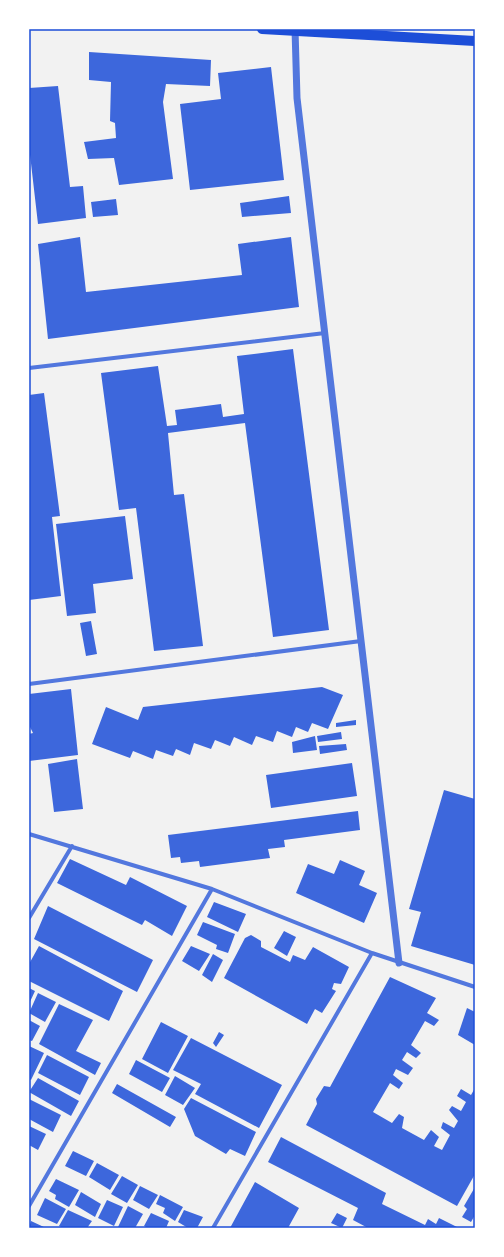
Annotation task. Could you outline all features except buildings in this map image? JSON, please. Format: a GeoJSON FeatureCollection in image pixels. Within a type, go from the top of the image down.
{"type":"FeatureCollection","features":[{"type":"Feature","properties":{"kind":"main road"},"geometry":{"type":"LineString","coordinates":[[262,29],[475,41]]}},
{"type":"Feature","properties":{"kind":"street"},"geometry":{"type":"LineString","coordinates":[[295,30],[297,98],[399,962]]}},
{"type":"Feature","properties":{"kind":"street"},"geometry":{"type":"LineString","coordinates":[[29,368],[325,333]]}},
{"type":"Feature","properties":{"kind":"street"},"geometry":{"type":"LineString","coordinates":[[29,684],[361,641]]}},
{"type":"Feature","properties":{"kind":"street"},"geometry":{"type":"LineString","coordinates":[[29,834],[212,889],[372,953],[475,987]]}},
{"type":"Feature","properties":{"kind":"street"},"geometry":{"type":"LineString","coordinates":[[29,918],[72,846]]}},
{"type":"Feature","properties":{"kind":"street"},"geometry":{"type":"LineString","coordinates":[[29,1206],[212,889]]}},
{"type":"Feature","properties":{"kind":"street"},"geometry":{"type":"LineString","coordinates":[[213,1228],[372,953]]}}]}
